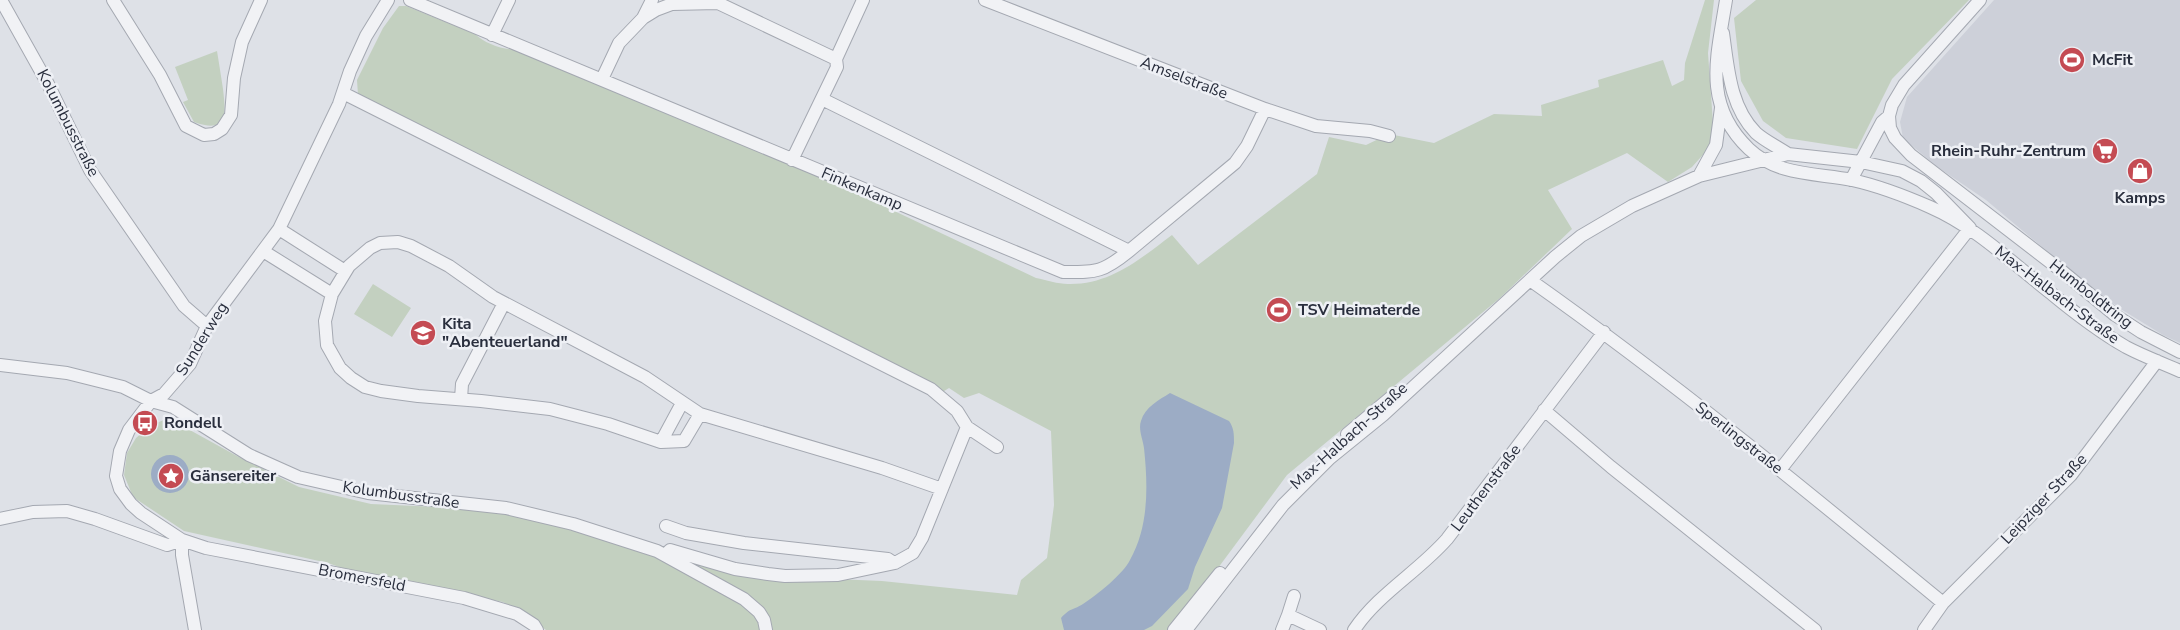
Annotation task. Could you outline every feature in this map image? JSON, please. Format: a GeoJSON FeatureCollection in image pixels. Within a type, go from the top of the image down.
{"type":"FeatureCollection","features":[{"type":"Feature","properties":{"kind":"street","name":"Kolumbusstraße"},"geometry":{"type":"LineString","coordinates":[[1,0],[48,84],[90,170],[184,306],[207,326]]}},
{"type":"Feature","properties":{"kind":"street"},"geometry":{"type":"LineString","coordinates":[[113,0],[160,75],[186,126],[204,135],[214,134],[222,129],[231,115],[234,78],[242,42],[261,0]]}},
{"type":"Feature","properties":{"kind":"street","name":"Sunderweg"},"geometry":{"type":"LineString","coordinates":[[182,540],[141,513],[120,489],[116,476],[120,451],[129,430],[151,401],[164,393],[190,364],[207,326],[279,229],[343,93],[366,36],[388,0]]}},
{"type":"Feature","properties":{"kind":"street","name":"Finkenkamp"},"geometry":{"type":"LineString","coordinates":[[411,0],[1063,272],[1096,272],[1113,264],[1235,163],[1247,146],[1265,109]]}},
{"type":"Feature","properties":{"kind":"street"},"geometry":{"type":"LineString","coordinates":[[492,35],[509,0]]}},
{"type":"Feature","properties":{"kind":"street"},"geometry":{"type":"LineString","coordinates":[[643,18],[652,0]]}},
{"type":"Feature","properties":{"kind":"street"},"geometry":{"type":"LineString","coordinates":[[792,159],[837,67],[836,59],[863,0]]}},
{"type":"Feature","properties":{"kind":"street","name":"Amselstraße"},"geometry":{"type":"LineString","coordinates":[[985,0],[1265,109],[1317,126],[1370,130],[1389,136]]}},
{"type":"Feature","properties":{"kind":"street"},"geometry":{"type":"LineString","coordinates":[[1726,0],[1715,57],[1715,83],[1722,108],[1743,141],[1764,161]]}},
{"type":"Feature","properties":{"kind":"street"},"geometry":{"type":"LineString","coordinates":[[1851,180],[1882,122],[1889,116],[1896,96],[1980,0]]}},
{"type":"Feature","properties":{"kind":"street"},"geometry":{"type":"LineString","coordinates":[[602,79],[619,43],[643,18],[672,4],[718,3],[836,59]]}},
{"type":"Feature","properties":{"kind":"street"},"geometry":{"type":"LineString","coordinates":[[1722,23],[1731,83],[1740,111],[1757,134],[1788,154]]}},
{"type":"Feature","properties":{"kind":"street"},"geometry":{"type":"LineString","coordinates":[[343,93],[931,390],[957,411],[966,427],[997,447]]}},
{"type":"Feature","properties":{"kind":"street"},"geometry":{"type":"LineString","coordinates":[[822,99],[1129,251]]}},
{"type":"Feature","properties":{"kind":"street"},"geometry":{"type":"LineString","coordinates":[[1699,176],[1716,145],[1722,108]]}},
{"type":"Feature","properties":{"kind":"street","name":"Humboldtring"},"geometry":{"type":"LineString","coordinates":[[1889,116],[1890,128],[1895,138],[1911,155],[2115,315],[2141,332],[2180,352]]}},
{"type":"Feature","properties":{"kind":"street"},"geometry":{"type":"LineString","coordinates":[[1757,134],[1764,161]]}},
{"type":"Feature","properties":{"kind":"street","name":"Max-Halbach-Straße"},"geometry":{"type":"LineString","coordinates":[[1186,630],[1283,505],[1330,458],[1383,415],[1530,280],[1581,236],[1632,206],[1699,176],[1788,154],[1861,162],[1902,171],[1936,192],[1970,228],[2054,296],[2112,338],[2180,371]]}},
{"type":"Feature","properties":{"kind":"street","name":"Max-Halbach-Straße"},"geometry":{"type":"LineString","coordinates":[[1764,161],[1805,175],[1851,180],[1904,196],[1970,228]]}},
{"type":"Feature","properties":{"kind":"street","name":"Humboldtring"},"geometry":{"type":"LineString","coordinates":[[1936,192],[1978,207]]}},
{"type":"Feature","properties":{"kind":"street"},"geometry":{"type":"LineString","coordinates":[[1780,470],[1970,228]]}},
{"type":"Feature","properties":{"kind":"street"},"geometry":{"type":"LineString","coordinates":[[279,229],[345,272]]}},
{"type":"Feature","properties":{"kind":"street"},"geometry":{"type":"LineString","coordinates":[[700,414],[684,441],[661,442],[608,424],[550,409],[381,391],[365,387],[340,368],[327,345],[325,321],[332,294],[345,272],[370,248],[380,243],[398,242],[411,246],[448,266],[504,303],[645,377],[700,414],[882,468],[942,489]]}},
{"type":"Feature","properties":{"kind":"street"},"geometry":{"type":"LineString","coordinates":[[263,251],[332,294]]}},
{"type":"Feature","properties":{"kind":"street","name":"Sperlingstraße"},"geometry":{"type":"LineString","coordinates":[[1530,280],[1604,332],[1780,470],[1943,603]]}},
{"type":"Feature","properties":{"kind":"street"},"geometry":{"type":"LineString","coordinates":[[461,399],[462,384],[504,303]]}},
{"type":"Feature","properties":{"kind":"street","name":"Leuthenstraße"},"geometry":{"type":"LineString","coordinates":[[1354,630],[1375,604],[1430,559],[1447,539],[1604,332]]}},
{"type":"Feature","properties":{"kind":"street","name":"Max-Halbach-Straße"},"geometry":{"type":"LineString","coordinates":[[1174,630],[1277,502],[1325,454],[1376,409],[1467,337]]}},
{"type":"Feature","properties":{"kind":"street","name":"Leipziger Straße"},"geometry":{"type":"LineString","coordinates":[[1924,630],[1943,603],[2071,475],[2157,361]]}},
{"type":"Feature","properties":{"kind":"street","name":"Kolumbusstraße"},"geometry":{"type":"LineString","coordinates":[[0,365],[77,375],[123,387],[151,401],[173,407],[249,456],[298,477],[368,493],[516,510],[573,524],[661,553],[744,599],[759,612],[766,630]]}},
{"type":"Feature","properties":{"kind":"street"},"geometry":{"type":"LineString","coordinates":[[661,442],[682,403]]}},
{"type":"Feature","properties":{"kind":"street"},"geometry":{"type":"LineString","coordinates":[[1544,410],[1629,482],[1815,630]]}},
{"type":"Feature","properties":{"kind":"street"},"geometry":{"type":"LineString","coordinates":[[666,526],[686,533],[744,543],[888,559],[896,563],[913,553],[922,538],[966,427]]}},
{"type":"Feature","properties":{"kind":"street"},"geometry":{"type":"LineString","coordinates":[[0,519],[33,512],[67,511],[167,545],[182,540],[182,555],[195,630]]}},
{"type":"Feature","properties":{"kind":"street","name":"Bromersfeld"},"geometry":{"type":"LineString","coordinates":[[182,540],[206,548],[464,598],[517,614],[534,625],[537,630]]}},
{"type":"Feature","properties":{"kind":"street","name":"Kolumbusstraße"},"geometry":{"type":"LineString","coordinates":[[661,553],[670,550],[681,552],[735,569],[784,576],[838,574],[896,563]]}},
{"type":"Feature","properties":{"kind":"street"},"geometry":{"type":"LineString","coordinates":[[1282,630],[1294,596]]}},
{"type":"Feature","properties":{"kind":"street"},"geometry":{"type":"LineString","coordinates":[[1288,615],[1320,630]]}},
{"type":"Feature","properties":{"kind":"shaded area","name":"Rhein-Ruhr-Zentrum"},"geometry":{"type":"Polygon","coordinates":[[[1994,0],[2180,0],[2180,343],[2119,308],[1986,200],[1936,166],[1903,138],[1900,122],[1907,97],[1994,0]]]}},
{"type":"Feature","properties":{"kind":"green space"},"geometry":{"type":"Polygon","coordinates":[[[1705,0],[1714,0],[1708,53],[1713,123],[1709,148],[1692,167],[1668,182],[1627,153],[1548,190],[1572,229],[1500,298],[1287,475],[1172,630],[546,630],[522,612],[503,602],[350,571],[328,563],[184,531],[133,497],[124,475],[127,453],[136,438],[150,426],[168,418],[299,487],[371,504],[507,510],[699,565],[784,582],[834,579],[882,581],[1017,595],[1021,580],[1047,558],[1054,505],[1051,431],[979,393],[964,398],[949,388],[941,393],[358,95],[357,80],[383,28],[399,6],[406,6],[475,34],[496,46],[519,49],[669,115],[833,182],[1036,278],[1068,284],[1097,280],[1124,269],[1172,235],[1198,265],[1317,174],[1329,137],[1366,145],[1389,134],[1434,143],[1494,114],[1542,116],[1541,105],[1599,87],[1598,80],[1663,60],[1672,86],[1684,80],[1685,63],[1705,0]]]}},
{"type":"Feature","properties":{"kind":"green space"},"geometry":{"type":"Polygon","coordinates":[[[1756,0],[1969,0],[1892,79],[1857,149],[1786,138],[1763,121],[1741,81],[1734,18],[1756,0]]]}},
{"type":"Feature","properties":{"kind":"green space"},"geometry":{"type":"Polygon","coordinates":[[[217,51],[225,107],[222,120],[213,126],[194,122],[183,102],[188,100],[175,67],[217,51]]]}},
{"type":"Feature","properties":{"kind":"green space"},"geometry":{"type":"Polygon","coordinates":[[[373,284],[411,308],[392,337],[354,314],[373,284]]]}},
{"type":"Feature","properties":{"kind":"water"},"geometry":{"type":"Polygon","coordinates":[[[1170,393],[1229,421],[1234,434],[1222,508],[1195,567],[1188,589],[1152,626],[1144,630],[1064,630],[1061,618],[1095,596],[1116,578],[1127,565],[1136,547],[1141,534],[1146,505],[1144,448],[1140,424],[1149,408],[1170,393]]]}},
{"type":"Feature","properties":{"kind":"water"},"geometry":{"type":"Polygon","coordinates":[[[170,455],[183,461],[189,474],[183,487],[170,493],[157,487],[151,474],[157,461],[170,455]]]}},
{"type":"Feature","properties":{"kind":"place","name":"McFit"},"geometry":{"type":"Point","coordinates":[2072,60]}},
{"type":"Feature","properties":{"kind":"place","name":"Rhein-Ruhr-Zentrum"},"geometry":{"type":"Point","coordinates":[2105,151]}},
{"type":"Feature","properties":{"kind":"place","name":"Kamps"},"geometry":{"type":"Point","coordinates":[2140,171]}},
{"type":"Feature","properties":{"kind":"place","name":"TSV Heimaterde"},"geometry":{"type":"Point","coordinates":[1279,310]}},
{"type":"Feature","properties":{"kind":"place","name":"Kita \"Abenteuerland\""},"geometry":{"type":"Point","coordinates":[423,333]}},
{"type":"Feature","properties":{"kind":"place","name":"Rondell"},"geometry":{"type":"Point","coordinates":[145,423]}},
{"type":"Feature","properties":{"kind":"place","name":"Gänsereiter"},"geometry":{"type":"Point","coordinates":[171,476]}}]}
